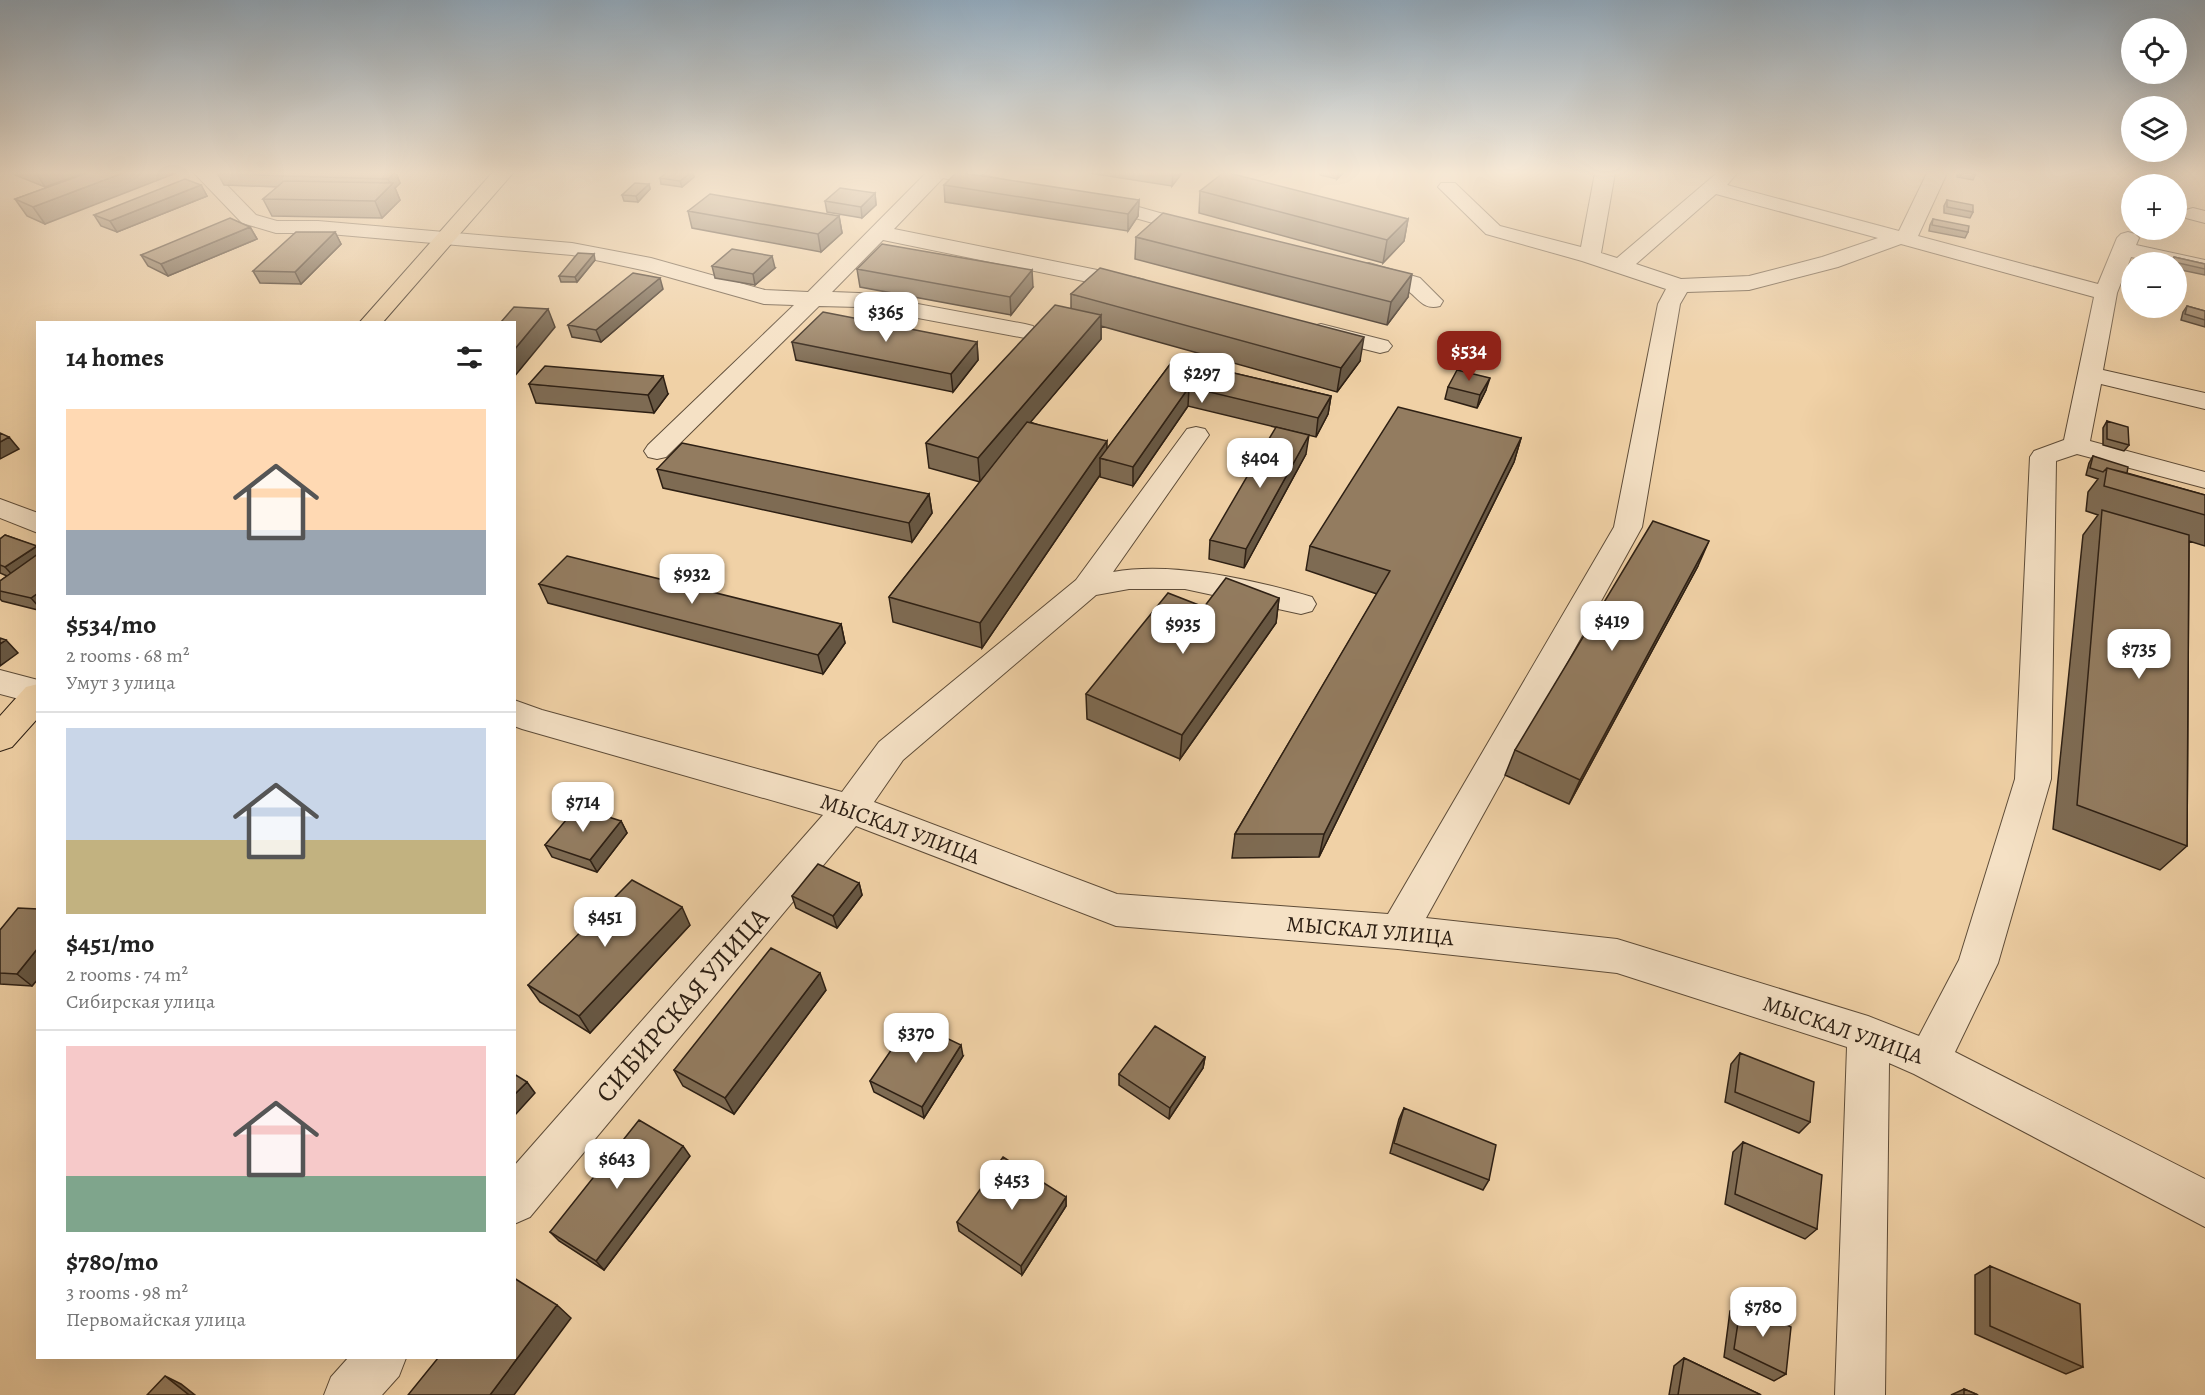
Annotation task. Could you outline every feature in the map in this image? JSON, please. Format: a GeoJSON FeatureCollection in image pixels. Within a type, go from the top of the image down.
{"type":"FeatureCollection","features":[{"type":"Feature","properties":{"kind":"main road"},"geometry":{"type":"LineString","coordinates":[[372,321],[444,239]]}},
{"type":"Feature","properties":{"kind":"main road"},"geometry":{"type":"LineString","coordinates":[[0,738],[36,696]]}},
{"type":"Feature","properties":{"kind":"street"},"geometry":{"type":"LineString","coordinates":[[435,238],[520,244],[600,254],[651,265],[764,297],[859,300],[1025,331]]}},
{"type":"Feature","properties":{"kind":"street"},"geometry":{"type":"LineString","coordinates":[[657,451],[812,300],[871,238]]}},
{"type":"Feature","properties":{"kind":"street"},"geometry":{"type":"LineString","coordinates":[[907,238],[1160,290]]}},
{"type":"Feature","properties":{"kind":"street"},"geometry":{"type":"LineString","coordinates":[[1523,238],[1590,256],[1679,286],[1749,283],[1830,262],[1899,238]]}},
{"type":"Feature","properties":{"kind":"street"},"geometry":{"type":"LineString","coordinates":[[1590,256],[1593,238]]}},
{"type":"Feature","properties":{"kind":"street"},"geometry":{"type":"LineString","coordinates":[[1621,266],[1654,238]]}},
{"type":"Feature","properties":{"kind":"street"},"geometry":{"type":"LineString","coordinates":[[1906,238],[2106,293]]}},
{"type":"Feature","properties":{"kind":"street"},"geometry":{"type":"LineString","coordinates":[[2076,445],[2106,293],[2125,243],[2205,267]]}},
{"type":"Feature","properties":{"kind":"street"},"geometry":{"type":"LineString","coordinates":[[1344,264],[1412,283],[1432,302]]}},
{"type":"Feature","properties":{"kind":"street"},"geometry":{"type":"LineString","coordinates":[[1398,932],[1628,527],[1669,304],[1679,286]]}},
{"type":"Feature","properties":{"kind":"street"},"geometry":{"type":"LineString","coordinates":[[1299,325],[1380,346]]}},
{"type":"Feature","properties":{"kind":"street"},"geometry":{"type":"LineString","coordinates":[[2090,374],[2205,400]]}},
{"type":"Feature","properties":{"kind":"street"},"geometry":{"type":"LineString","coordinates":[[1087,587],[1196,435]]}},
{"type":"Feature","properties":{"kind":"street"},"geometry":{"type":"LineString","coordinates":[[1929,1060],[1978,963],[2033,779],[2043,457],[2076,445],[2205,480]]}},
{"type":"Feature","properties":{"kind":"street"},"geometry":{"type":"LineString","coordinates":[[0,508],[36,523]]}},
{"type":"Feature","properties":{"kind":"street"},"geometry":{"type":"LineString","coordinates":[[1087,587],[1129,579],[1185,579],[1301,604]]}},
{"type":"Feature","properties":{"kind":"street","name":"СИБИРСКАЯ УЛИЦА"},"geometry":{"type":"LineString","coordinates":[[516,1199],[850,808],[891,751],[1087,587]]}},
{"type":"Feature","properties":{"kind":"street"},"geometry":{"type":"LineString","coordinates":[[0,682],[36,693]]}},
{"type":"Feature","properties":{"kind":"street","name":"МЫСКАЛ УЛИЦА"},"geometry":{"type":"LineString","coordinates":[[516,713],[534,720],[850,808],[1116,910],[1398,932],[1617,956],[1868,1035],[1929,1060],[2205,1204]]}},
{"type":"Feature","properties":{"kind":"street"},"geometry":{"type":"LineString","coordinates":[[1860,1395],[1868,1035]]}},
{"type":"Feature","properties":{"kind":"street"},"geometry":{"type":"LineString","coordinates":[[349,1395],[380,1359]]}},
{"type":"Feature","properties":{"kind":"building"},"geometry":{"type":"Polygon","coordinates":[[[182,238],[223,238],[161,264],[141,255],[182,238]]]}},
{"type":"Feature","properties":{"kind":"building"},"geometry":{"type":"Polygon","coordinates":[[[289,238],[329,238],[295,272],[253,271],[289,238]]]}},
{"type":"Feature","properties":{"kind":"building"},"geometry":{"type":"Polygon","coordinates":[[[1140,238],[1265,238],[1412,274],[1391,302],[1140,238]]]}},
{"type":"Feature","properties":{"kind":"building"},"geometry":{"type":"Polygon","coordinates":[[[882,244],[1032,270],[1010,297],[857,269],[882,244]]]}},
{"type":"Feature","properties":{"kind":"building"},"geometry":{"type":"Polygon","coordinates":[[[732,249],[772,256],[753,274],[712,266],[732,249]]]}},
{"type":"Feature","properties":{"kind":"building"},"geometry":{"type":"Polygon","coordinates":[[[578,253],[594,254],[575,277],[559,276],[578,253]]]}},
{"type":"Feature","properties":{"kind":"building"},"geometry":{"type":"Polygon","coordinates":[[[2187,260],[2205,264],[2205,269],[2187,265],[2187,260]]]}},
{"type":"Feature","properties":{"kind":"building"},"geometry":{"type":"Polygon","coordinates":[[[1100,268],[1364,337],[1341,368],[1071,294],[1100,268]]]}},
{"type":"Feature","properties":{"kind":"building"},"geometry":{"type":"Polygon","coordinates":[[[633,273],[660,278],[596,330],[568,325],[633,273]]]}},
{"type":"Feature","properties":{"kind":"building"},"geometry":{"type":"Polygon","coordinates":[[[1055,305],[1101,315],[978,458],[926,443],[1055,305]]]}},
{"type":"Feature","properties":{"kind":"building"},"geometry":{"type":"Polygon","coordinates":[[[2187,306],[2205,311],[2205,320],[2187,315],[2187,306]]]}},
{"type":"Feature","properties":{"kind":"building"},"geometry":{"type":"Polygon","coordinates":[[[514,307],[548,309],[516,348],[516,321],[502,321],[514,307]]]}},
{"type":"Feature","properties":{"kind":"building"},"geometry":{"type":"Polygon","coordinates":[[[823,312],[977,342],[951,374],[792,342],[823,312]]]}},
{"type":"Feature","properties":{"kind":"building"},"geometry":{"type":"Polygon","coordinates":[[[1174,359],[1331,396],[1318,418],[1189,387],[1133,467],[1100,458],[1174,359]]]}},
{"type":"Feature","properties":{"kind":"building"},"geometry":{"type":"Polygon","coordinates":[[[545,366],[663,376],[648,395],[529,384],[545,366]]]}},
{"type":"Feature","properties":{"kind":"building"},"geometry":{"type":"Polygon","coordinates":[[[1457,370],[1490,378],[1480,395],[1448,387],[1457,370]]]}},
{"type":"Feature","properties":{"kind":"building"},"geometry":{"type":"Polygon","coordinates":[[[1398,407],[1521,438],[1324,834],[1235,834],[1390,571],[1310,546],[1398,407]]]}},
{"type":"Feature","properties":{"kind":"building"},"geometry":{"type":"Polygon","coordinates":[[[2107,421],[2128,427],[2129,445],[2107,439],[2107,421]]]}},
{"type":"Feature","properties":{"kind":"building"},"geometry":{"type":"Polygon","coordinates":[[[1027,422],[1107,441],[980,623],[889,597],[1027,422]]]}},
{"type":"Feature","properties":{"kind":"building"},"geometry":{"type":"Polygon","coordinates":[[[1276,427],[1309,435],[1246,549],[1210,540],[1276,427]]]}},
{"type":"Feature","properties":{"kind":"building"},"geometry":{"type":"Polygon","coordinates":[[[0,433],[9,437],[0,442],[0,433]]]}},
{"type":"Feature","properties":{"kind":"building"},"geometry":{"type":"Polygon","coordinates":[[[682,443],[929,494],[909,523],[657,469],[682,443]]]}},
{"type":"Feature","properties":{"kind":"building"},"geometry":{"type":"Polygon","coordinates":[[[2093,456],[2128,467],[2127,473],[2107,468],[2103,472],[2090,468],[2093,456]]]}},
{"type":"Feature","properties":{"kind":"building"},"geometry":{"type":"Polygon","coordinates":[[[2107,468],[2205,495],[2205,515],[2104,486],[2107,468]]]}},
{"type":"Feature","properties":{"kind":"building"},"geometry":{"type":"Polygon","coordinates":[[[2102,510],[2189,535],[2187,846],[2077,805],[2102,510]]]}},
{"type":"Feature","properties":{"kind":"building"},"geometry":{"type":"Polygon","coordinates":[[[1653,521],[1709,541],[1580,780],[1515,750],[1653,521]]]}},
{"type":"Feature","properties":{"kind":"building"},"geometry":{"type":"Polygon","coordinates":[[[5,535],[36,547],[5,567],[0,565],[0,539],[5,535]]]}},
{"type":"Feature","properties":{"kind":"building"},"geometry":{"type":"Polygon","coordinates":[[[36,555],[36,594],[31,598],[0,591],[0,581],[36,555]]]}},
{"type":"Feature","properties":{"kind":"building"},"geometry":{"type":"Polygon","coordinates":[[[567,556],[841,624],[818,655],[539,584],[567,556]]]}},
{"type":"Feature","properties":{"kind":"building"},"geometry":{"type":"Polygon","coordinates":[[[1226,578],[1279,598],[1182,735],[1086,694],[1168,593],[1204,607],[1226,578]]]}},
{"type":"Feature","properties":{"kind":"building"},"geometry":{"type":"Polygon","coordinates":[[[577,807],[621,821],[590,860],[545,845],[577,807]]]}},
{"type":"Feature","properties":{"kind":"building"},"geometry":{"type":"Polygon","coordinates":[[[818,864],[859,883],[833,916],[792,896],[818,864]]]}},
{"type":"Feature","properties":{"kind":"building"},"geometry":{"type":"Polygon","coordinates":[[[632,880],[682,907],[579,1016],[528,985],[632,880]]]}},
{"type":"Feature","properties":{"kind":"building"},"geometry":{"type":"Polygon","coordinates":[[[18,908],[36,909],[36,950],[17,974],[0,973],[0,930],[18,908]]]}},
{"type":"Feature","properties":{"kind":"building"},"geometry":{"type":"Polygon","coordinates":[[[771,948],[820,973],[725,1098],[674,1070],[771,948]]]}},
{"type":"Feature","properties":{"kind":"building"},"geometry":{"type":"Polygon","coordinates":[[[911,1021],[961,1045],[922,1107],[870,1081],[911,1021]]]}},
{"type":"Feature","properties":{"kind":"building"},"geometry":{"type":"Polygon","coordinates":[[[1155,1026],[1205,1057],[1170,1108],[1119,1074],[1155,1026]]]}},
{"type":"Feature","properties":{"kind":"building"},"geometry":{"type":"Polygon","coordinates":[[[1740,1053],[1814,1082],[1810,1122],[1735,1092],[1740,1053]]]}},
{"type":"Feature","properties":{"kind":"building"},"geometry":{"type":"Polygon","coordinates":[[[516,1075],[527,1082],[516,1093],[516,1075]]]}},
{"type":"Feature","properties":{"kind":"building"},"geometry":{"type":"Polygon","coordinates":[[[1404,1108],[1496,1145],[1489,1180],[1394,1143],[1404,1108]]]}},
{"type":"Feature","properties":{"kind":"building"},"geometry":{"type":"Polygon","coordinates":[[[639,1120],[683,1146],[596,1261],[550,1232],[639,1120]]]}},
{"type":"Feature","properties":{"kind":"building"},"geometry":{"type":"Polygon","coordinates":[[[1743,1142],[1822,1175],[1817,1229],[1735,1194],[1743,1142]]]}},
{"type":"Feature","properties":{"kind":"building"},"geometry":{"type":"Polygon","coordinates":[[[1003,1157],[1066,1197],[1021,1266],[957,1222],[1003,1157]]]}},
{"type":"Feature","properties":{"kind":"building"},"geometry":{"type":"Polygon","coordinates":[[[1990,1266],[2080,1304],[2083,1367],[1990,1326],[1990,1266]]]}},
{"type":"Feature","properties":{"kind":"building"},"geometry":{"type":"Polygon","coordinates":[[[516,1279],[557,1305],[490,1395],[408,1395],[437,1359],[516,1359],[516,1279]]]}},
{"type":"Feature","properties":{"kind":"building"},"geometry":{"type":"Polygon","coordinates":[[[1741,1303],[1791,1327],[1786,1374],[1734,1349],[1741,1303]]]}},
{"type":"Feature","properties":{"kind":"building"},"geometry":{"type":"Polygon","coordinates":[[[1684,1358],[1761,1395],[1678,1395],[1684,1358]]]}},
{"type":"Feature","properties":{"kind":"building"},"geometry":{"type":"Polygon","coordinates":[[[165,1376],[189,1395],[147,1395],[165,1376]]]}},
{"type":"Feature","properties":{"kind":"building"},"geometry":{"type":"Polygon","coordinates":[[[1964,1389],[1978,1395],[1964,1395],[1964,1389]]]}}]}
